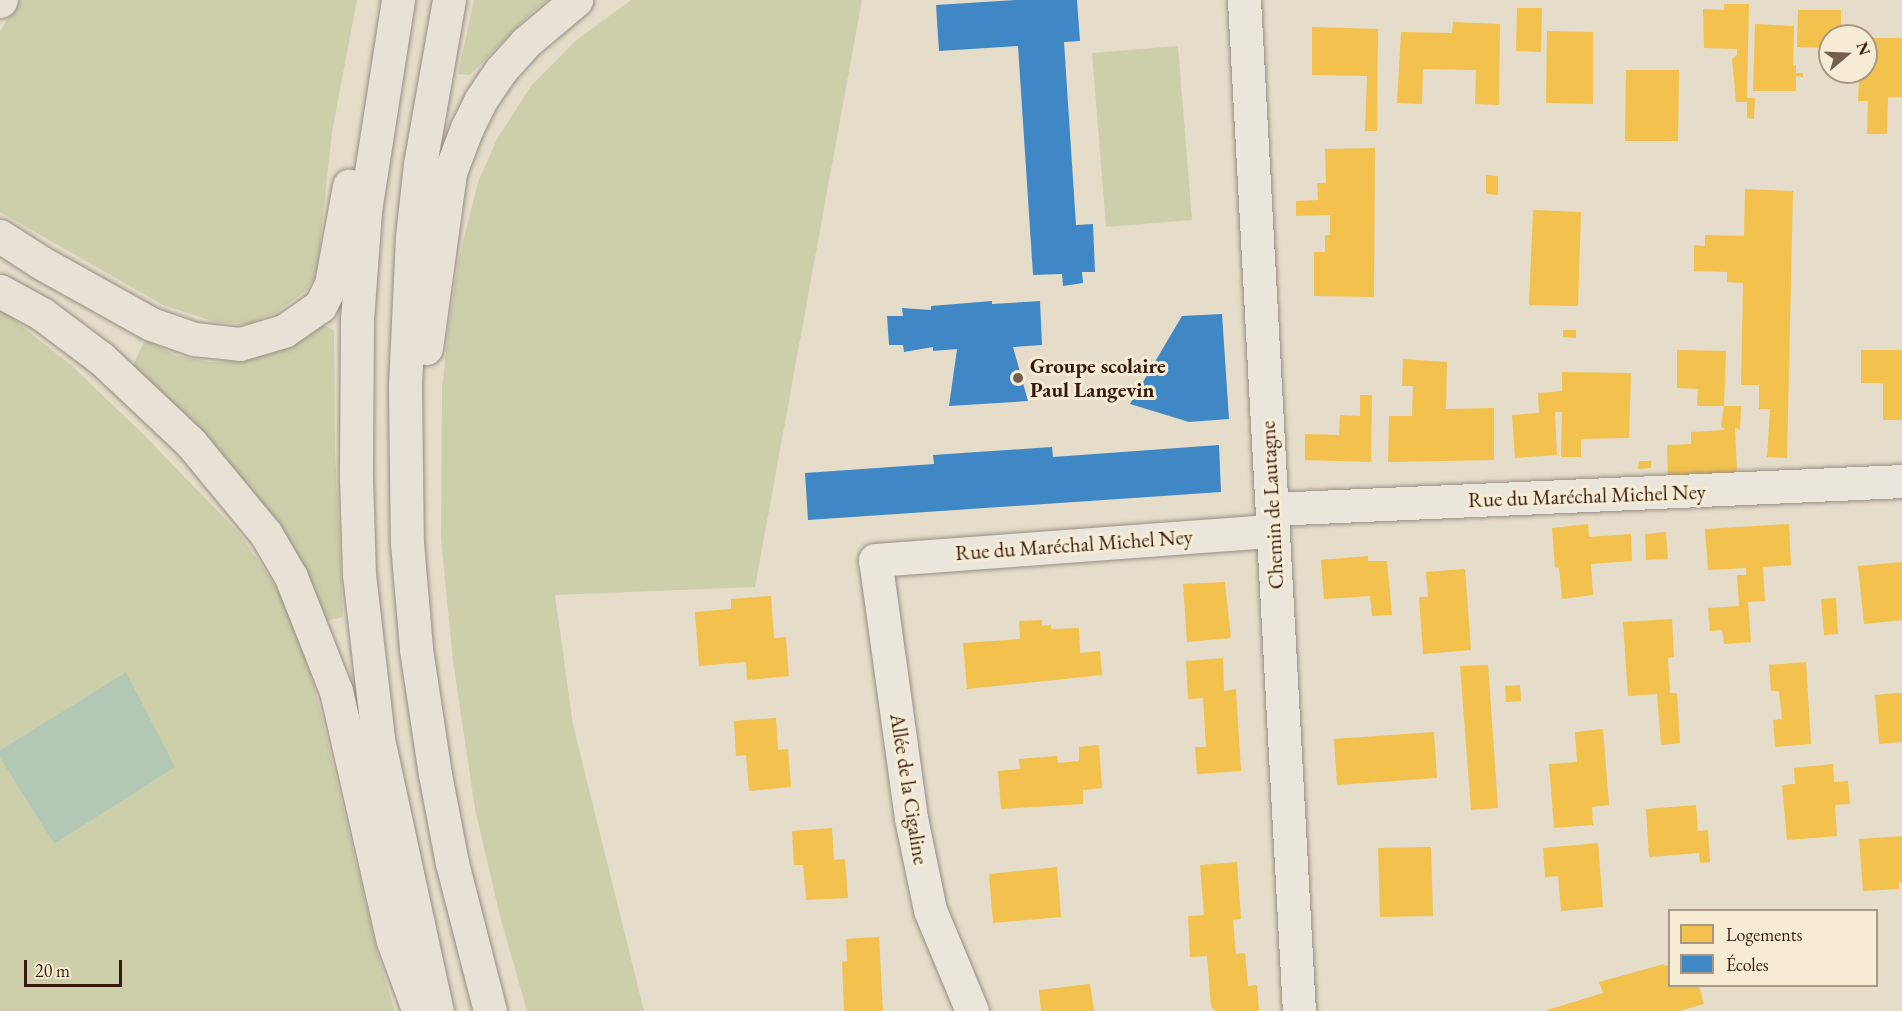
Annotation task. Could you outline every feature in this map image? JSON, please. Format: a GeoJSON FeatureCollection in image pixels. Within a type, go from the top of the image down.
{"type":"FeatureCollection","features":[{"type":"Feature","properties":{"kind":"highway"},"geometry":{"type":"LineString","coordinates":[[0,236],[49,267],[141,319],[194,339],[240,344],[284,331],[304,320],[320,306],[331,284],[365,100],[390,0]]}},
{"type":"Feature","properties":{"kind":"highway"},"geometry":{"type":"LineString","coordinates":[[398,0],[365,211],[357,320],[356,478],[359,574],[378,739],[437,1011]]}},
{"type":"Feature","properties":{"kind":"highway"},"geometry":{"type":"LineString","coordinates":[[450,0],[420,164],[412,237],[405,387],[407,543],[417,649],[435,774],[452,863],[490,1011]]}},
{"type":"Feature","properties":{"kind":"highway"},"geometry":{"type":"LineString","coordinates":[[407,543],[425,355],[450,172],[480,101],[501,70],[525,43],[576,0]]}},
{"type":"Feature","properties":{"kind":"highway"},"geometry":{"type":"LineString","coordinates":[[0,291],[42,314],[102,359],[191,443],[252,516],[291,577],[336,691],[393,941],[419,1011]]}},
{"type":"Feature","properties":{"kind":"street","name":"Chemin de Lautagne"},"geometry":{"type":"LineString","coordinates":[[1244,0],[1299,1011]]}},
{"type":"Feature","properties":{"kind":"street","name":"Rue du Maréchal Michel Ney"},"geometry":{"type":"LineString","coordinates":[[876,560],[1272,520],[1902,481]]}},
{"type":"Feature","properties":{"kind":"street","name":"Allée de la Cigaline"},"geometry":{"type":"LineString","coordinates":[[876,560],[911,818],[930,910],[972,1011]]}},
{"type":"Feature","properties":{"kind":"shaded area"},"geometry":{"type":"Polygon","coordinates":[[[20,0],[357,0],[332,132],[318,262],[315,278],[303,293],[277,312],[248,324],[216,322],[163,305],[0,212],[0,31],[20,0]]]}},
{"type":"Feature","properties":{"kind":"shaded area"},"geometry":{"type":"Polygon","coordinates":[[[474,0],[549,0],[532,12],[470,75],[458,74],[474,0]]]}},
{"type":"Feature","properties":{"kind":"shaded area"},"geometry":{"type":"Polygon","coordinates":[[[631,0],[862,0],[755,587],[555,595],[573,725],[644,1011],[527,1011],[500,916],[475,809],[453,661],[441,539],[442,388],[459,258],[478,182],[497,139],[531,86],[574,42],[631,0]]]}},
{"type":"Feature","properties":{"kind":"shaded area"},"geometry":{"type":"Polygon","coordinates":[[[1178,46],[1192,220],[1106,227],[1092,53],[1178,46]]]}},
{"type":"Feature","properties":{"kind":"shaded area"},"geometry":{"type":"Polygon","coordinates":[[[0,309],[71,365],[141,432],[239,533],[285,600],[314,685],[377,951],[395,1011],[0,1011],[0,758],[54,844],[126,672],[0,750],[0,309]]]}},
{"type":"Feature","properties":{"kind":"shaded area"},"geometry":{"type":"Polygon","coordinates":[[[322,325],[334,330],[335,451],[343,617],[326,621],[132,367],[145,340],[177,356],[210,362],[239,361],[272,352],[322,325]]]}},
{"type":"Feature","properties":{"kind":"shaded area"},"geometry":{"type":"Polygon","coordinates":[[[126,672],[175,767],[54,844],[0,758],[0,750],[126,672]]]}},
{"type":"Feature","properties":{"kind":"building: Logements"},"geometry":{"type":"Polygon","coordinates":[[[1724,4],[1749,4],[1747,98],[1755,98],[1754,119],[1747,118],[1747,102],[1736,102],[1732,59],[1737,55],[1737,49],[1704,48],[1703,9],[1724,10],[1724,4]]]}},
{"type":"Feature","properties":{"kind":"building: Logements"},"geometry":{"type":"Polygon","coordinates":[[[1517,8],[1542,8],[1541,52],[1516,51],[1517,8]]]}},
{"type":"Feature","properties":{"kind":"building: Logements"},"geometry":{"type":"Polygon","coordinates":[[[1798,10],[1841,10],[1841,24],[1818,24],[1818,48],[1797,47],[1798,10]]]}},
{"type":"Feature","properties":{"kind":"building: Logements"},"geometry":{"type":"Polygon","coordinates":[[[1453,22],[1500,24],[1499,105],[1475,104],[1476,70],[1423,69],[1422,104],[1397,103],[1401,32],[1452,33],[1453,22]]]}},
{"type":"Feature","properties":{"kind":"building: Logements"},"geometry":{"type":"Polygon","coordinates":[[[1755,24],[1794,26],[1793,66],[1796,65],[1796,73],[1803,73],[1803,77],[1796,76],[1796,91],[1753,91],[1755,24]]]}},
{"type":"Feature","properties":{"kind":"building: Logements"},"geometry":{"type":"Polygon","coordinates":[[[1312,27],[1378,29],[1377,131],[1365,131],[1367,76],[1312,75],[1312,27]]]}},
{"type":"Feature","properties":{"kind":"building: Logements"},"geometry":{"type":"Polygon","coordinates":[[[1547,31],[1593,32],[1593,104],[1546,103],[1547,31]]]}},
{"type":"Feature","properties":{"kind":"building: Logements"},"geometry":{"type":"Polygon","coordinates":[[[1878,38],[1902,38],[1902,97],[1888,97],[1887,134],[1867,134],[1868,101],[1858,101],[1859,84],[1878,84],[1878,38]]]}},
{"type":"Feature","properties":{"kind":"building: Logements"},"geometry":{"type":"Polygon","coordinates":[[[1626,70],[1679,70],[1678,141],[1625,141],[1626,70]]]}},
{"type":"Feature","properties":{"kind":"building: Logements"},"geometry":{"type":"Polygon","coordinates":[[[1375,148],[1374,297],[1314,296],[1314,252],[1325,252],[1325,235],[1330,235],[1330,215],[1296,216],[1296,201],[1318,200],[1317,183],[1326,183],[1325,149],[1375,148]]]}},
{"type":"Feature","properties":{"kind":"building: Logements"},"geometry":{"type":"Polygon","coordinates":[[[1486,175],[1498,176],[1498,195],[1486,194],[1486,175]]]}},
{"type":"Feature","properties":{"kind":"building: Logements"},"geometry":{"type":"Polygon","coordinates":[[[1745,189],[1793,191],[1787,458],[1767,457],[1770,409],[1759,409],[1759,385],[1741,385],[1743,283],[1727,282],[1727,272],[1694,271],[1694,245],[1705,246],[1705,235],[1744,236],[1745,189]]]}},
{"type":"Feature","properties":{"kind":"building: Logements"},"geometry":{"type":"Polygon","coordinates":[[[1533,210],[1581,212],[1578,306],[1529,305],[1533,210]]]}},
{"type":"Feature","properties":{"kind":"building: Logements"},"geometry":{"type":"Polygon","coordinates":[[[1563,330],[1576,330],[1576,338],[1563,337],[1563,330]]]}},
{"type":"Feature","properties":{"kind":"building: Logements"},"geometry":{"type":"Polygon","coordinates":[[[1677,350],[1726,351],[1724,406],[1697,406],[1698,389],[1677,388],[1677,350]]]}},
{"type":"Feature","properties":{"kind":"building: Logements"},"geometry":{"type":"Polygon","coordinates":[[[1861,350],[1902,350],[1902,420],[1883,420],[1883,383],[1861,383],[1861,350]]]}},
{"type":"Feature","properties":{"kind":"building: Logements"},"geometry":{"type":"Polygon","coordinates":[[[1403,359],[1447,362],[1446,409],[1494,408],[1494,460],[1388,462],[1389,416],[1412,416],[1413,386],[1402,386],[1403,359]]]}},
{"type":"Feature","properties":{"kind":"building: Logements"},"geometry":{"type":"Polygon","coordinates":[[[1562,372],[1631,373],[1629,438],[1581,439],[1581,457],[1561,457],[1562,412],[1555,412],[1557,455],[1515,458],[1512,415],[1539,413],[1538,393],[1562,391],[1562,372]]]}},
{"type":"Feature","properties":{"kind":"building: Logements"},"geometry":{"type":"Polygon","coordinates":[[[1360,395],[1372,395],[1371,462],[1305,460],[1305,434],[1339,435],[1340,415],[1360,416],[1360,395]]]}},
{"type":"Feature","properties":{"kind":"building: Logements"},"geometry":{"type":"Polygon","coordinates":[[[1724,406],[1741,406],[1740,430],[1735,428],[1737,472],[1668,477],[1667,445],[1691,444],[1691,432],[1725,430],[1721,426],[1724,406]]]}},
{"type":"Feature","properties":{"kind":"building: Logements"},"geometry":{"type":"Polygon","coordinates":[[[1639,461],[1651,461],[1651,468],[1638,469],[1639,461]]]}},
{"type":"Feature","properties":{"kind":"building: Logements"},"geometry":{"type":"Polygon","coordinates":[[[1588,524],[1589,537],[1631,534],[1632,561],[1591,564],[1593,595],[1562,599],[1559,568],[1555,567],[1552,528],[1588,524]]]}},
{"type":"Feature","properties":{"kind":"building: Logements"},"geometry":{"type":"Polygon","coordinates":[[[1789,524],[1791,565],[1763,567],[1765,601],[1748,602],[1751,642],[1724,644],[1722,630],[1710,631],[1708,608],[1739,606],[1737,575],[1746,575],[1746,568],[1708,570],[1705,529],[1789,524]]]}},
{"type":"Feature","properties":{"kind":"building: Logements"},"geometry":{"type":"Polygon","coordinates":[[[1666,532],[1668,559],[1646,560],[1645,534],[1666,532]]]}},
{"type":"Feature","properties":{"kind":"building: Logements"},"geometry":{"type":"Polygon","coordinates":[[[1368,556],[1368,561],[1387,561],[1392,615],[1372,616],[1370,596],[1324,599],[1321,560],[1368,556]]]}},
{"type":"Feature","properties":{"kind":"building: Logements"},"geometry":{"type":"Polygon","coordinates":[[[1902,562],[1902,620],[1864,624],[1858,566],[1902,562]]]}},
{"type":"Feature","properties":{"kind":"building: Logements"},"geometry":{"type":"Polygon","coordinates":[[[1465,569],[1471,650],[1423,654],[1419,597],[1428,597],[1426,572],[1465,569]]]}},
{"type":"Feature","properties":{"kind":"building: Logements"},"geometry":{"type":"Polygon","coordinates":[[[1225,582],[1231,638],[1187,642],[1183,584],[1225,582]]]}},
{"type":"Feature","properties":{"kind":"building: Logements"},"geometry":{"type":"Polygon","coordinates":[[[771,596],[774,638],[786,637],[789,676],[747,680],[746,662],[699,666],[695,612],[731,609],[731,599],[771,596]]]}},
{"type":"Feature","properties":{"kind":"building: Logements"},"geometry":{"type":"Polygon","coordinates":[[[1836,598],[1838,634],[1824,635],[1821,599],[1836,598]]]}},
{"type":"Feature","properties":{"kind":"building: Logements"},"geometry":{"type":"Polygon","coordinates":[[[1672,619],[1674,657],[1668,658],[1670,693],[1677,693],[1680,743],[1661,745],[1657,694],[1628,696],[1623,622],[1672,619]]]}},
{"type":"Feature","properties":{"kind":"building: Logements"},"geometry":{"type":"Polygon","coordinates":[[[1042,620],[1042,626],[1051,625],[1051,629],[1079,628],[1080,653],[1100,651],[1102,675],[967,689],[963,643],[1020,639],[1019,621],[1042,620]]]}},
{"type":"Feature","properties":{"kind":"building: Logements"},"geometry":{"type":"Polygon","coordinates":[[[1223,658],[1224,691],[1236,689],[1241,771],[1197,774],[1195,747],[1206,747],[1203,698],[1188,699],[1186,661],[1223,658]]]}},
{"type":"Feature","properties":{"kind":"building: Logements"},"geometry":{"type":"Polygon","coordinates":[[[1806,662],[1811,744],[1775,747],[1773,720],[1782,719],[1779,691],[1771,691],[1769,665],[1806,662]]]}},
{"type":"Feature","properties":{"kind":"building: Logements"},"geometry":{"type":"Polygon","coordinates":[[[1488,665],[1498,808],[1471,810],[1460,666],[1488,665]]]}},
{"type":"Feature","properties":{"kind":"building: Logements"},"geometry":{"type":"Polygon","coordinates":[[[1520,685],[1521,701],[1506,702],[1505,686],[1520,685]]]}},
{"type":"Feature","properties":{"kind":"building: Logements"},"geometry":{"type":"Polygon","coordinates":[[[1902,693],[1902,742],[1879,744],[1875,695],[1902,693]]]}},
{"type":"Feature","properties":{"kind":"building: Logements"},"geometry":{"type":"Polygon","coordinates":[[[776,718],[778,750],[788,749],[791,787],[749,791],[746,755],[736,756],[734,721],[776,718]]]}},
{"type":"Feature","properties":{"kind":"building: Logements"},"geometry":{"type":"Polygon","coordinates":[[[1603,729],[1609,805],[1592,807],[1593,825],[1554,828],[1549,764],[1577,762],[1575,732],[1603,729]]]}},
{"type":"Feature","properties":{"kind":"building: Logements"},"geometry":{"type":"Polygon","coordinates":[[[1434,732],[1437,778],[1337,785],[1334,739],[1434,732]]]}},
{"type":"Feature","properties":{"kind":"building: Logements"},"geometry":{"type":"Polygon","coordinates":[[[1099,745],[1102,788],[1083,790],[1083,804],[1001,809],[998,771],[1020,769],[1019,759],[1057,756],[1058,763],[1079,761],[1079,747],[1099,745]]]}},
{"type":"Feature","properties":{"kind":"building: Logements"},"geometry":{"type":"Polygon","coordinates":[[[1833,764],[1834,782],[1848,781],[1850,804],[1835,805],[1837,836],[1787,840],[1782,785],[1795,784],[1794,768],[1833,764]]]}},
{"type":"Feature","properties":{"kind":"building: Logements"},"geometry":{"type":"Polygon","coordinates":[[[1696,805],[1698,831],[1708,830],[1710,862],[1700,863],[1699,853],[1649,857],[1646,809],[1696,805]]]}},
{"type":"Feature","properties":{"kind":"building: Logements"},"geometry":{"type":"Polygon","coordinates":[[[832,828],[834,860],[845,859],[848,898],[806,900],[803,865],[794,865],[792,831],[832,828]]]}},
{"type":"Feature","properties":{"kind":"building: Logements"},"geometry":{"type":"Polygon","coordinates":[[[1902,836],[1902,882],[1899,882],[1899,889],[1863,891],[1859,839],[1902,836]]]}},
{"type":"Feature","properties":{"kind":"building: Logements"},"geometry":{"type":"Polygon","coordinates":[[[1598,843],[1603,907],[1561,911],[1558,876],[1545,877],[1543,848],[1598,843]]]}},
{"type":"Feature","properties":{"kind":"building: Logements"},"geometry":{"type":"Polygon","coordinates":[[[1431,847],[1433,916],[1380,917],[1378,848],[1431,847]]]}},
{"type":"Feature","properties":{"kind":"building: Logements"},"geometry":{"type":"Polygon","coordinates":[[[1237,862],[1241,919],[1233,920],[1236,954],[1245,953],[1248,986],[1257,985],[1259,1011],[1216,1011],[1211,1007],[1207,956],[1190,957],[1188,916],[1204,915],[1200,865],[1237,862]]]}},
{"type":"Feature","properties":{"kind":"building: Logements"},"geometry":{"type":"Polygon","coordinates":[[[1057,867],[1061,917],[993,923],[989,874],[1057,867]]]}},
{"type":"Feature","properties":{"kind":"building: Logements"},"geometry":{"type":"Polygon","coordinates":[[[879,937],[883,1011],[844,1011],[842,962],[847,961],[846,939],[879,937]]]}},
{"type":"Feature","properties":{"kind":"building: Logements"},"geometry":{"type":"Polygon","coordinates":[[[1664,964],[1668,965],[1668,987],[1699,987],[1704,1004],[1679,1011],[1544,1011],[1603,993],[1599,982],[1664,964]]]}},
{"type":"Feature","properties":{"kind":"building: Logements"},"geometry":{"type":"Polygon","coordinates":[[[1090,984],[1094,1011],[1041,1011],[1039,990],[1090,984]]]}},
{"type":"Feature","properties":{"kind":"building: Écoles"},"geometry":{"type":"Polygon","coordinates":[[[1016,0],[1077,0],[1080,41],[1064,42],[1076,225],[1093,224],[1095,272],[1082,272],[1083,283],[1063,286],[1062,274],[1033,275],[1018,46],[939,51],[936,5],[1016,0]]]}},
{"type":"Feature","properties":{"kind":"building: Écoles"},"geometry":{"type":"Polygon","coordinates":[[[992,301],[992,304],[1040,301],[1042,345],[1013,347],[1028,401],[949,406],[957,349],[933,351],[933,347],[904,352],[903,345],[889,345],[887,316],[903,316],[902,308],[931,310],[931,306],[992,301]]]}},
{"type":"Feature","properties":{"kind":"building: Écoles"},"geometry":{"type":"Polygon","coordinates":[[[1222,314],[1229,419],[1189,422],[1130,404],[1182,316],[1222,314]]]}},
{"type":"Feature","properties":{"kind":"building: Écoles"},"geometry":{"type":"Polygon","coordinates":[[[1219,445],[1221,492],[808,520],[805,473],[934,464],[933,455],[1052,447],[1053,457],[1219,445]]]}},
{"type":"Feature","properties":{"kind":"place","name":"Groupe scolaire Paul Langevin"},"geometry":{"type":"Point","coordinates":[1018,378]}}]}
